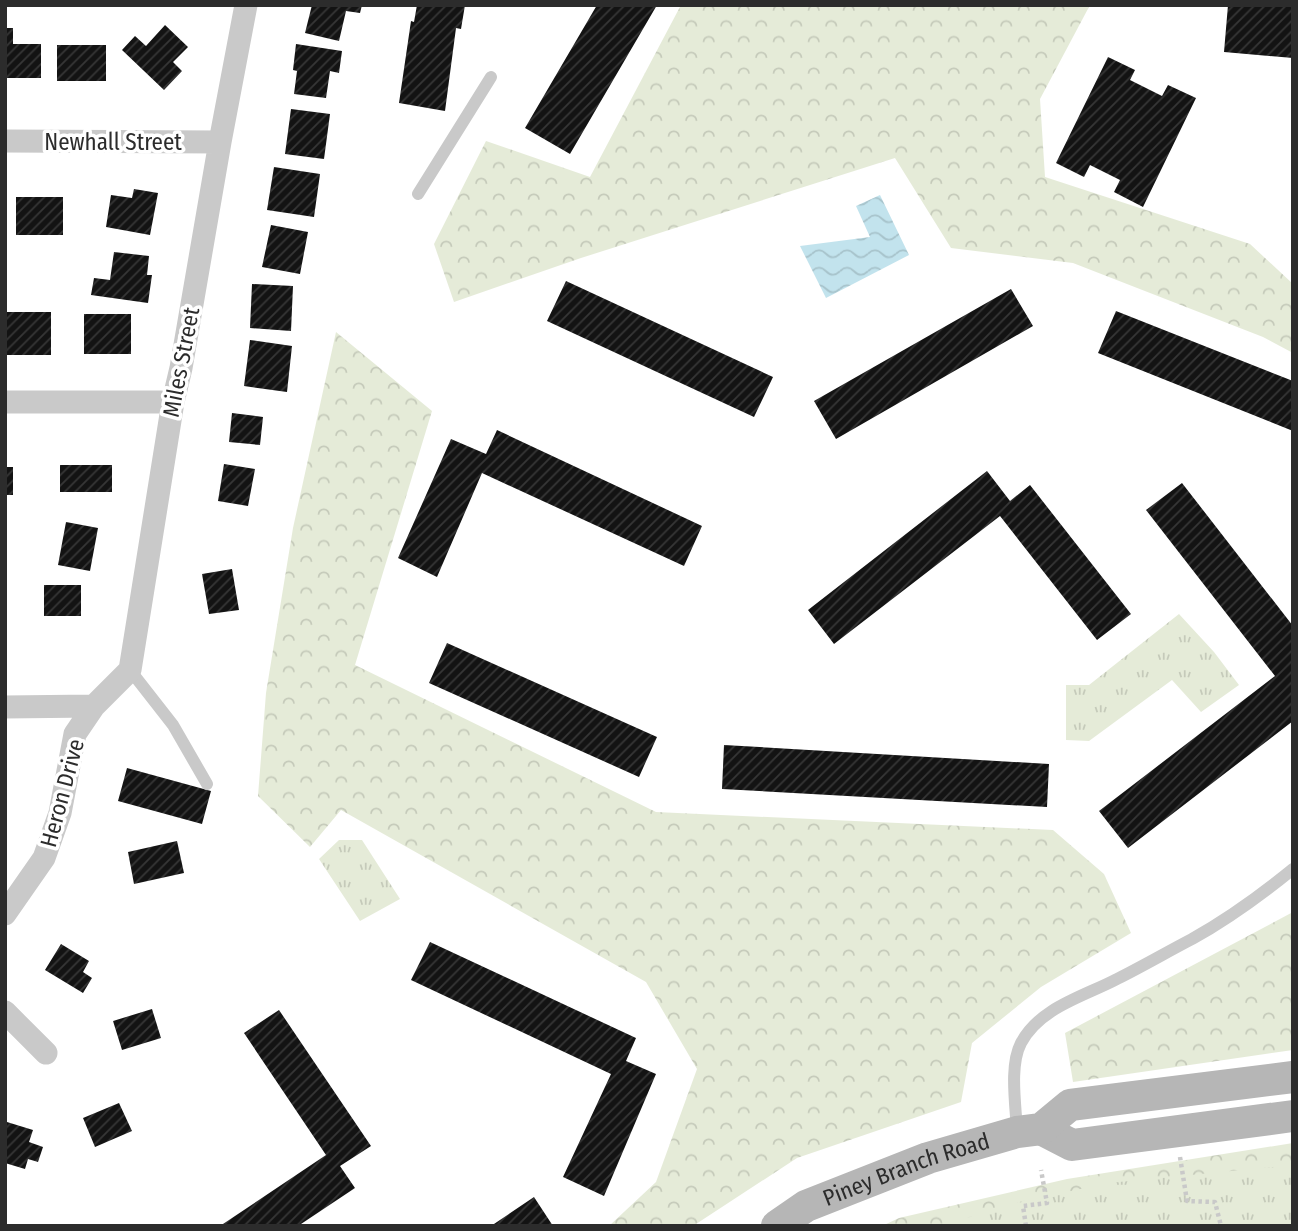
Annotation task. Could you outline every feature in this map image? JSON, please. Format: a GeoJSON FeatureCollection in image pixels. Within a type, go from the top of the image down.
{"type":"FeatureCollection","features":[{"type":"Feature","properties":{"kind":"main road","name":"Piney Branch Road"},"geometry":{"type":"LineString","coordinates":[[777,1226],[806,1206],[928,1158],[1029,1131],[1070,1105],[1293,1077]]}},
{"type":"Feature","properties":{"kind":"main road"},"geometry":{"type":"LineString","coordinates":[[1029,1131],[1072,1145],[1293,1116]]}},
{"type":"Feature","properties":{"kind":"street","name":"Miles Street"},"geometry":{"type":"LineString","coordinates":[[130,670],[173,402],[246,5]]}},
{"type":"Feature","properties":{"kind":"street","name":"Newhall Street"},"geometry":{"type":"LineString","coordinates":[[5,141],[220,142]]}},
{"type":"Feature","properties":{"kind":"street"},"geometry":{"type":"LineString","coordinates":[[5,402],[173,402]]}},
{"type":"Feature","properties":{"kind":"street"},"geometry":{"type":"LineString","coordinates":[[5,707],[94,706],[130,670]]}},
{"type":"Feature","properties":{"kind":"street","name":"Heron Drive"},"geometry":{"type":"LineString","coordinates":[[5,914],[44,858],[61,813],[75,734],[94,706]]}},
{"type":"Feature","properties":{"kind":"street"},"geometry":{"type":"LineString","coordinates":[[5,1012],[46,1053]]}},
{"type":"Feature","properties":{"kind":"lane"},"geometry":{"type":"LineString","coordinates":[[418,194],[491,77]]}},
{"type":"Feature","properties":{"kind":"lane"},"geometry":{"type":"LineString","coordinates":[[130,670],[173,725],[207,784]]}},
{"type":"Feature","properties":{"kind":"lane"},"geometry":{"type":"LineString","coordinates":[[1029,1131],[1015,1063],[1021,1042],[1039,1021],[1062,1004],[1115,981],[1195,937],[1262,894],[1293,869]]}},
{"type":"Feature","properties":{"kind":"path"},"geometry":{"type":"LineString","coordinates":[[1179,1149],[1187,1200],[1215,1202],[1221,1226]]}},
{"type":"Feature","properties":{"kind":"path"},"geometry":{"type":"LineString","coordinates":[[1026,1226],[1023,1206],[1047,1203],[1041,1170]]}},
{"type":"Feature","properties":{"kind":"green space"},"geometry":{"type":"Polygon","coordinates":[[[681,5],[1090,5],[1040,99],[1045,177],[1250,244],[1293,284],[1293,353],[1263,337],[1073,263],[951,248],[895,158],[581,258],[454,302],[434,244],[486,141],[590,177],[681,5]]]}},
{"type":"Feature","properties":{"kind":"green space"},"geometry":{"type":"Polygon","coordinates":[[[336,332],[432,411],[355,665],[656,812],[1053,830],[1104,874],[1131,933],[1041,987],[972,1043],[961,1102],[797,1158],[693,1226],[609,1226],[656,1182],[697,1069],[646,982],[341,810],[310,847],[258,796],[266,693],[293,528],[336,332]]]}},
{"type":"Feature","properties":{"kind":"green space"},"geometry":{"type":"Polygon","coordinates":[[[1179,614],[1214,652],[1239,685],[1201,712],[1172,680],[1089,741],[1066,740],[1066,685],[1089,685],[1179,614]]]}},
{"type":"Feature","properties":{"kind":"green space"},"geometry":{"type":"Polygon","coordinates":[[[339,840],[362,840],[400,899],[360,921],[319,859],[339,840]]]}},
{"type":"Feature","properties":{"kind":"green space"},"geometry":{"type":"Polygon","coordinates":[[[1293,912],[1293,1050],[1073,1082],[1065,1033],[1293,912]]]}},
{"type":"Feature","properties":{"kind":"green space"},"geometry":{"type":"Polygon","coordinates":[[[1293,1143],[1293,1211],[1224,1226],[882,1226],[899,1218],[1067,1179],[1293,1143]]]}},
{"type":"Feature","properties":{"kind":"green space"},"geometry":{"type":"Polygon","coordinates":[[[1293,1165],[1293,1226],[940,1226],[1023,1201],[1109,1183],[1293,1165]]]}},
{"type":"Feature","properties":{"kind":"water"},"geometry":{"type":"Polygon","coordinates":[[[880,195],[909,255],[826,298],[800,246],[870,237],[856,206],[880,195]]]}},
{"type":"Feature","properties":{"kind":"building"},"geometry":{"type":"Polygon","coordinates":[[[312,5],[362,5],[360,13],[346,11],[339,41],[305,33],[312,5]]]}},
{"type":"Feature","properties":{"kind":"building"},"geometry":{"type":"Polygon","coordinates":[[[417,5],[465,5],[461,29],[456,28],[445,111],[399,103],[411,21],[414,22],[417,5]]]}},
{"type":"Feature","properties":{"kind":"building"},"geometry":{"type":"Polygon","coordinates":[[[597,5],[657,5],[570,154],[525,128],[597,5]]]}},
{"type":"Feature","properties":{"kind":"building"},"geometry":{"type":"Polygon","coordinates":[[[1228,5],[1293,5],[1293,58],[1224,52],[1228,5]]]}},
{"type":"Feature","properties":{"kind":"building"},"geometry":{"type":"Polygon","coordinates":[[[165,25],[188,47],[173,62],[182,71],[164,90],[122,50],[135,36],[146,46],[165,25]]]}},
{"type":"Feature","properties":{"kind":"building"},"geometry":{"type":"Polygon","coordinates":[[[5,28],[13,28],[13,44],[41,44],[41,78],[5,78],[5,28]]]}},
{"type":"Feature","properties":{"kind":"building"},"geometry":{"type":"Polygon","coordinates":[[[296,44],[342,51],[339,73],[330,71],[326,98],[294,94],[296,44]]]}},
{"type":"Feature","properties":{"kind":"building"},"geometry":{"type":"Polygon","coordinates":[[[57,45],[106,45],[106,81],[57,81],[57,45]]]}},
{"type":"Feature","properties":{"kind":"building"},"geometry":{"type":"Polygon","coordinates":[[[1108,57],[1135,70],[1130,80],[1162,96],[1168,85],[1196,98],[1143,207],[1114,192],[1120,180],[1090,165],[1084,177],[1056,163],[1108,57]]]}},
{"type":"Feature","properties":{"kind":"building"},"geometry":{"type":"Polygon","coordinates":[[[291,109],[330,114],[324,159],[285,154],[291,109]]]}},
{"type":"Feature","properties":{"kind":"building"},"geometry":{"type":"Polygon","coordinates":[[[274,167],[320,174],[314,217],[267,210],[274,167]]]}},
{"type":"Feature","properties":{"kind":"building"},"geometry":{"type":"Polygon","coordinates":[[[134,189],[158,193],[150,235],[106,227],[111,195],[132,198],[134,189]]]}},
{"type":"Feature","properties":{"kind":"building"},"geometry":{"type":"Polygon","coordinates":[[[16,197],[63,197],[63,235],[16,235],[16,197]]]}},
{"type":"Feature","properties":{"kind":"building"},"geometry":{"type":"Polygon","coordinates":[[[271,225],[308,232],[300,274],[262,267],[271,225]]]}},
{"type":"Feature","properties":{"kind":"building"},"geometry":{"type":"Polygon","coordinates":[[[114,252],[149,256],[147,275],[152,275],[148,303],[91,295],[94,278],[110,280],[114,252]]]}},
{"type":"Feature","properties":{"kind":"building"},"geometry":{"type":"Polygon","coordinates":[[[566,281],[773,377],[754,417],[547,321],[566,281]]]}},
{"type":"Feature","properties":{"kind":"building"},"geometry":{"type":"Polygon","coordinates":[[[252,284],[293,286],[291,331],[250,328],[252,284]]]}},
{"type":"Feature","properties":{"kind":"building"},"geometry":{"type":"Polygon","coordinates":[[[1011,289],[1033,326],[836,439],[814,401],[1011,289]]]}},
{"type":"Feature","properties":{"kind":"building"},"geometry":{"type":"Polygon","coordinates":[[[1116,311],[1293,381],[1293,431],[1098,353],[1116,311]]]}},
{"type":"Feature","properties":{"kind":"building"},"geometry":{"type":"Polygon","coordinates":[[[5,312],[51,312],[51,355],[5,355],[5,312]]]}},
{"type":"Feature","properties":{"kind":"building"},"geometry":{"type":"Polygon","coordinates":[[[84,314],[131,314],[131,354],[84,354],[84,314]]]}},
{"type":"Feature","properties":{"kind":"building"},"geometry":{"type":"Polygon","coordinates":[[[250,340],[292,346],[287,392],[244,386],[250,340]]]}},
{"type":"Feature","properties":{"kind":"building"},"geometry":{"type":"Polygon","coordinates":[[[232,413],[263,417],[260,445],[229,442],[232,413]]]}},
{"type":"Feature","properties":{"kind":"building"},"geometry":{"type":"Polygon","coordinates":[[[497,430],[702,526],[684,566],[482,473],[437,577],[398,558],[451,439],[486,454],[497,430]]]}},
{"type":"Feature","properties":{"kind":"building"},"geometry":{"type":"Polygon","coordinates":[[[224,464],[255,469],[248,506],[218,501],[224,464]]]}},
{"type":"Feature","properties":{"kind":"building"},"geometry":{"type":"Polygon","coordinates":[[[60,465],[112,465],[112,492],[60,492],[60,465]]]}},
{"type":"Feature","properties":{"kind":"building"},"geometry":{"type":"Polygon","coordinates":[[[5,467],[13,467],[13,495],[5,495],[5,467]]]}},
{"type":"Feature","properties":{"kind":"building"},"geometry":{"type":"Polygon","coordinates":[[[987,471],[1010,501],[1030,485],[1131,614],[1097,640],[1000,516],[834,644],[808,610],[987,471]]]}},
{"type":"Feature","properties":{"kind":"building"},"geometry":{"type":"Polygon","coordinates":[[[1182,483],[1293,626],[1293,721],[1128,848],[1099,811],[1275,676],[1146,510],[1182,483]]]}},
{"type":"Feature","properties":{"kind":"building"},"geometry":{"type":"Polygon","coordinates":[[[66,522],[98,528],[90,571],[58,565],[66,522]]]}},
{"type":"Feature","properties":{"kind":"building"},"geometry":{"type":"Polygon","coordinates":[[[232,569],[239,610],[209,614],[202,574],[232,569]]]}},
{"type":"Feature","properties":{"kind":"building"},"geometry":{"type":"Polygon","coordinates":[[[44,585],[81,585],[81,616],[44,616],[44,585]]]}},
{"type":"Feature","properties":{"kind":"building"},"geometry":{"type":"Polygon","coordinates":[[[447,643],[657,737],[639,777],[429,683],[447,643]]]}},
{"type":"Feature","properties":{"kind":"building"},"geometry":{"type":"Polygon","coordinates":[[[724,745],[1049,764],[1047,807],[722,789],[724,745]]]}},
{"type":"Feature","properties":{"kind":"building"},"geometry":{"type":"Polygon","coordinates":[[[127,768],[211,791],[202,824],[118,801],[127,768]]]}},
{"type":"Feature","properties":{"kind":"building"},"geometry":{"type":"Polygon","coordinates":[[[177,841],[184,873],[134,884],[128,852],[177,841]]]}},
{"type":"Feature","properties":{"kind":"building"},"geometry":{"type":"Polygon","coordinates":[[[430,942],[636,1038],[626,1061],[656,1074],[604,1196],[563,1177],[611,1074],[411,980],[430,942]]]}},
{"type":"Feature","properties":{"kind":"building"},"geometry":{"type":"Polygon","coordinates":[[[61,944],[89,961],[83,972],[92,978],[83,993],[45,970],[61,944]]]}},
{"type":"Feature","properties":{"kind":"building"},"geometry":{"type":"Polygon","coordinates":[[[152,1009],[161,1038],[122,1050],[113,1021],[152,1009]]]}},
{"type":"Feature","properties":{"kind":"building"},"geometry":{"type":"Polygon","coordinates":[[[279,1010],[371,1146],[340,1166],[355,1188],[298,1226],[224,1226],[223,1224],[326,1155],[244,1033],[279,1010]]]}},
{"type":"Feature","properties":{"kind":"building"},"geometry":{"type":"Polygon","coordinates":[[[119,1103],[132,1131],[95,1147],[83,1118],[119,1103]]]}},
{"type":"Feature","properties":{"kind":"building"},"geometry":{"type":"Polygon","coordinates":[[[7,1122],[33,1130],[29,1142],[43,1147],[38,1162],[28,1159],[25,1169],[5,1163],[7,1122]]]}},
{"type":"Feature","properties":{"kind":"building"},"geometry":{"type":"Polygon","coordinates":[[[534,1197],[553,1226],[491,1226],[534,1197]]]}}]}
